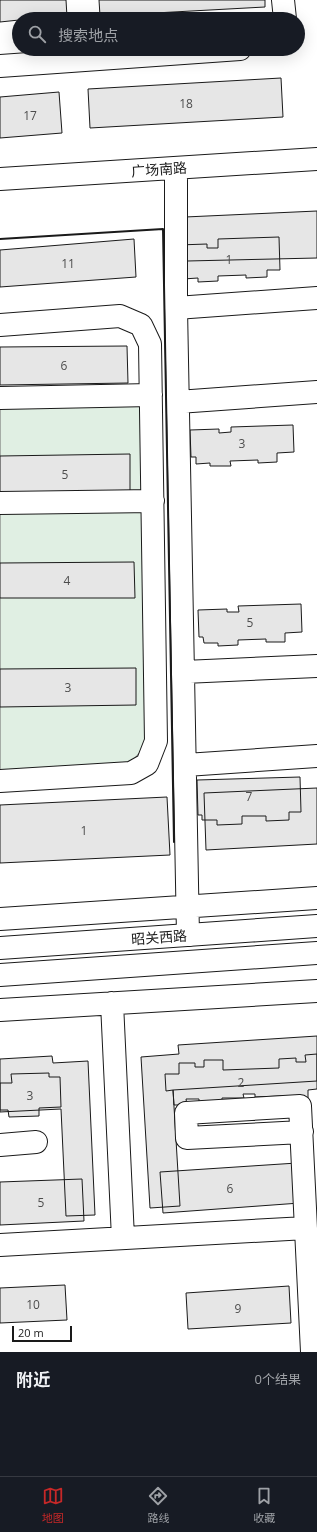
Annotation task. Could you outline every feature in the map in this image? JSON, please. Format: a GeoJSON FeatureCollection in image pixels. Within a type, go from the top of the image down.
{"type":"FeatureCollection","features":[{"type":"Feature","properties":{"kind":"street"},"geometry":{"type":"LineString","coordinates":[[283,0],[284,12]]}},
{"type":"Feature","properties":{"kind":"street"},"geometry":{"type":"LineString","coordinates":[[0,66],[141,56]]}},
{"type":"Feature","properties":{"kind":"street","name":"广场南路"},"geometry":{"type":"LineString","coordinates":[[0,179],[317,159]]}},
{"type":"Feature","properties":{"kind":"street"},"geometry":{"type":"LineString","coordinates":[[176,168],[176,308],[186,764],[188,935]]}},
{"type":"Feature","properties":{"kind":"street"},"geometry":{"type":"LineString","coordinates":[[176,308],[317,298]]}},
{"type":"Feature","properties":{"kind":"street"},"geometry":{"type":"LineString","coordinates":[[0,325],[120,316],[141,325],[150,344],[156,741],[147,764],[131,773],[0,781]]}},
{"type":"Feature","properties":{"kind":"street"},"geometry":{"type":"LineString","coordinates":[[178,402],[317,392]]}},
{"type":"Feature","properties":{"kind":"street"},"geometry":{"type":"LineString","coordinates":[[0,398],[151,394]]}},
{"type":"Feature","properties":{"kind":"street"},"geometry":{"type":"LineString","coordinates":[[0,503],[153,501]]}},
{"type":"Feature","properties":{"kind":"street"},"geometry":{"type":"LineString","coordinates":[[184,672],[317,666]]}},
{"type":"Feature","properties":{"kind":"street"},"geometry":{"type":"LineString","coordinates":[[186,764],[317,756]]}},
{"type":"Feature","properties":{"kind":"street"},"geometry":{"type":"LineString","coordinates":[[0,919],[317,898]]}},
{"type":"Feature","properties":{"kind":"street","name":"昭关西路"},"geometry":{"type":"LineString","coordinates":[[0,948],[317,926]]}},
{"type":"Feature","properties":{"kind":"street","name":"昭关西路"},"geometry":{"type":"LineString","coordinates":[[0,975],[317,953]]}},
{"type":"Feature","properties":{"kind":"street"},"geometry":{"type":"LineString","coordinates":[[0,1010],[317,991]]}},
{"type":"Feature","properties":{"kind":"street"},"geometry":{"type":"LineString","coordinates":[[112,1004],[123,1238]]}},
{"type":"Feature","properties":{"kind":"street"},"geometry":{"type":"LineString","coordinates":[[302,1132],[187,1138],[186,1113],[300,1106],[302,1132],[312,1352]]}},
{"type":"Feature","properties":{"kind":"street"},"geometry":{"type":"LineString","coordinates":[[0,1145],[36,1142]]}},
{"type":"Feature","properties":{"kind":"street"},"geometry":{"type":"LineString","coordinates":[[0,1245],[306,1228]]}},
{"type":"Feature","properties":{"kind":"green space"},"geometry":{"type":"Polygon","coordinates":[[[0,406],[142,406],[148,743],[128,766],[0,773],[0,406]]]}},
{"type":"Feature","properties":{"kind":"building"},"geometry":{"type":"Polygon","coordinates":[[[0,0],[66,0],[67,12],[12,12],[12,21],[0,22],[0,0]]]}},
{"type":"Feature","properties":{"kind":"building"},"geometry":{"type":"Polygon","coordinates":[[[99,0],[265,0],[265,7],[173,12],[100,12],[99,0]]]}},
{"type":"Feature","properties":{"kind":"building"},"geometry":{"type":"Polygon","coordinates":[[[281,78],[283,117],[90,128],[88,89],[281,78]]]}},
{"type":"Feature","properties":{"kind":"building"},"geometry":{"type":"Polygon","coordinates":[[[59,92],[62,133],[0,138],[0,97],[59,92]]]}},
{"type":"Feature","properties":{"kind":"building"},"geometry":{"type":"Polygon","coordinates":[[[317,211],[317,258],[187,261],[185,217],[317,211]]]}},
{"type":"Feature","properties":{"kind":"building"},"geometry":{"type":"Polygon","coordinates":[[[279,237],[280,270],[267,270],[267,277],[246,278],[246,275],[218,276],[218,281],[198,282],[198,278],[183,279],[178,245],[207,244],[207,248],[218,248],[218,239],[279,237]]]}},
{"type":"Feature","properties":{"kind":"building"},"geometry":{"type":"Polygon","coordinates":[[[134,239],[136,277],[0,287],[0,250],[134,239]]]}},
{"type":"Feature","properties":{"kind":"building"},"geometry":{"type":"Polygon","coordinates":[[[127,346],[128,383],[0,385],[0,347],[127,346]]]}},
{"type":"Feature","properties":{"kind":"building"},"geometry":{"type":"Polygon","coordinates":[[[293,425],[294,452],[277,453],[277,462],[258,463],[258,460],[230,461],[231,466],[210,466],[210,463],[196,464],[196,457],[191,457],[190,430],[219,429],[219,433],[231,432],[231,427],[293,425]]]}},
{"type":"Feature","properties":{"kind":"building"},"geometry":{"type":"Polygon","coordinates":[[[130,454],[130,492],[0,493],[0,456],[130,454]]]}},
{"type":"Feature","properties":{"kind":"building"},"geometry":{"type":"Polygon","coordinates":[[[134,562],[135,598],[0,598],[0,563],[134,562]]]}},
{"type":"Feature","properties":{"kind":"building"},"geometry":{"type":"Polygon","coordinates":[[[301,604],[302,632],[285,633],[285,642],[266,642],[266,639],[238,640],[238,645],[218,646],[218,643],[204,643],[203,637],[199,637],[198,610],[227,609],[227,612],[239,612],[238,606],[301,604]]]}},
{"type":"Feature","properties":{"kind":"building"},"geometry":{"type":"Polygon","coordinates":[[[136,668],[136,705],[0,707],[0,669],[136,668]]]}},
{"type":"Feature","properties":{"kind":"building"},"geometry":{"type":"Polygon","coordinates":[[[300,777],[301,812],[289,812],[289,820],[266,821],[266,816],[242,816],[242,824],[217,825],[217,820],[202,820],[202,815],[198,815],[197,780],[300,777]]]}},
{"type":"Feature","properties":{"kind":"building"},"geometry":{"type":"Polygon","coordinates":[[[317,788],[317,844],[206,850],[204,793],[317,788]]]}},
{"type":"Feature","properties":{"kind":"building"},"geometry":{"type":"Polygon","coordinates":[[[167,797],[170,855],[0,863],[0,805],[167,797]]]}},
{"type":"Feature","properties":{"kind":"building"},"geometry":{"type":"Polygon","coordinates":[[[317,1036],[317,1081],[173,1090],[180,1206],[150,1208],[141,1057],[179,1054],[178,1045],[317,1036]]]}},
{"type":"Feature","properties":{"kind":"building"},"geometry":{"type":"Polygon","coordinates":[[[317,1054],[317,1089],[308,1090],[308,1101],[281,1096],[255,1097],[255,1094],[243,1094],[244,1098],[222,1098],[222,1106],[199,1107],[199,1099],[186,1099],[187,1105],[174,1105],[173,1090],[166,1091],[165,1074],[179,1074],[179,1063],[195,1063],[195,1067],[204,1067],[204,1060],[223,1060],[223,1070],[279,1068],[279,1059],[296,1058],[296,1062],[306,1062],[305,1055],[317,1054]]]}},
{"type":"Feature","properties":{"kind":"building"},"geometry":{"type":"Polygon","coordinates":[[[52,1056],[53,1063],[88,1061],[95,1215],[66,1216],[61,1109],[0,1112],[0,1059],[52,1056]]]}},
{"type":"Feature","properties":{"kind":"building"},"geometry":{"type":"Polygon","coordinates":[[[49,1073],[49,1077],[60,1077],[61,1107],[39,1108],[39,1116],[9,1117],[8,1110],[0,1110],[0,1083],[12,1083],[11,1074],[49,1073]]]}},
{"type":"Feature","properties":{"kind":"building"},"geometry":{"type":"Polygon","coordinates":[[[297,1163],[300,1203],[163,1213],[160,1172],[297,1163]]]}},
{"type":"Feature","properties":{"kind":"building"},"geometry":{"type":"Polygon","coordinates":[[[82,1179],[84,1221],[0,1225],[0,1182],[82,1179]]]}},
{"type":"Feature","properties":{"kind":"building"},"geometry":{"type":"Polygon","coordinates":[[[65,1285],[67,1320],[0,1323],[0,1288],[65,1285]]]}},
{"type":"Feature","properties":{"kind":"building"},"geometry":{"type":"Polygon","coordinates":[[[289,1286],[291,1323],[188,1329],[186,1293],[289,1286]]]}},
{"type":"Feature","properties":{"kind":"wall"},"geometry":{"type":"LineString","coordinates":[[0,239],[163,229],[174,842]]}}]}
